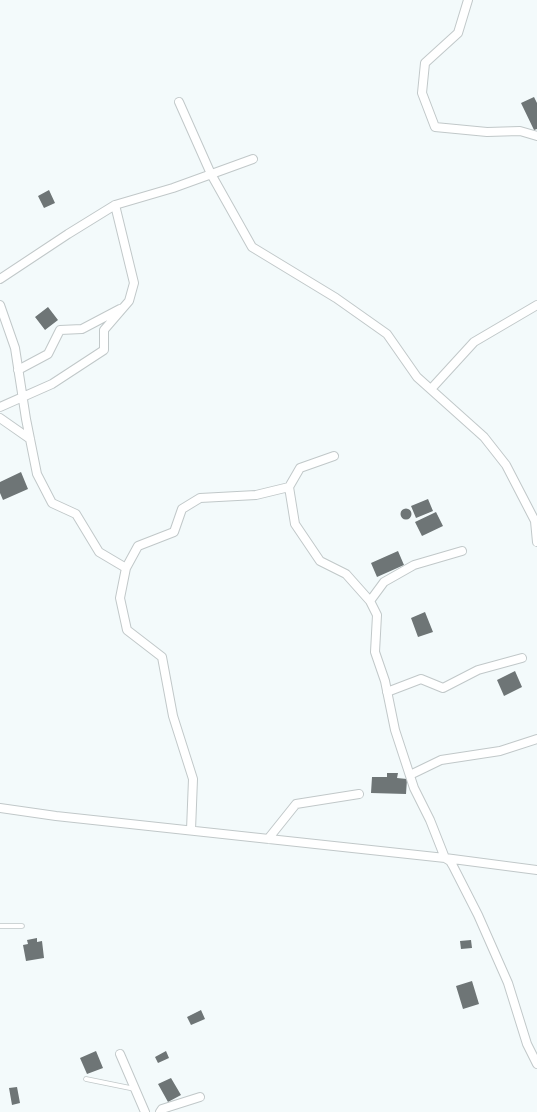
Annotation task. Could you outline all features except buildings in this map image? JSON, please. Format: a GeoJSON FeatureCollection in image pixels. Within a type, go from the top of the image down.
{"type":"FeatureCollection","features":[{"type":"Feature","properties":{"kind":"street"},"geometry":{"type":"LineString","coordinates":[[468,0],[458,33],[425,63],[422,93],[435,127],[487,132],[520,131],[537,136]]}},
{"type":"Feature","properties":{"kind":"street"},"geometry":{"type":"LineString","coordinates":[[178,102],[211,174],[252,247],[336,298],[387,334],[417,377],[484,437],[506,465],[534,521],[537,542]]}},
{"type":"Feature","properties":{"kind":"street"},"geometry":{"type":"LineString","coordinates":[[0,278],[115,205],[173,188],[253,159]]}},
{"type":"Feature","properties":{"kind":"street"},"geometry":{"type":"LineString","coordinates":[[0,407],[52,384],[104,350],[104,330],[129,302],[134,283],[115,205]]}},
{"type":"Feature","properties":{"kind":"street"},"geometry":{"type":"LineString","coordinates":[[431,389],[474,342],[537,304]]}},
{"type":"Feature","properties":{"kind":"street"},"geometry":{"type":"LineString","coordinates":[[0,305],[15,348],[22,397],[37,474],[52,504],[76,514],[98,552],[126,568]]}},
{"type":"Feature","properties":{"kind":"street"},"geometry":{"type":"LineString","coordinates":[[18,370],[48,354],[60,330],[82,329],[124,307]]}},
{"type":"Feature","properties":{"kind":"street"},"geometry":{"type":"LineString","coordinates":[[0,418],[30,439]]}},
{"type":"Feature","properties":{"kind":"street"},"geometry":{"type":"LineString","coordinates":[[334,456],[300,468],[289,487],[295,524],[320,560],[346,574],[370,601],[377,615],[375,652],[387,692],[395,730],[414,788],[430,820],[445,858],[450,861],[478,915],[508,983],[527,1044],[537,1064]]}},
{"type":"Feature","properties":{"kind":"street"},"geometry":{"type":"LineString","coordinates":[[191,830],[193,779],[174,716],[162,657],[127,630],[120,598],[126,568],[138,546],[174,532],[182,509],[200,498],[256,495],[289,487]]}},
{"type":"Feature","properties":{"kind":"street"},"geometry":{"type":"LineString","coordinates":[[370,601],[384,582],[414,565],[462,551]]}},
{"type":"Feature","properties":{"kind":"street"},"geometry":{"type":"LineString","coordinates":[[387,692],[421,679],[443,688],[478,670],[522,658]]}},
{"type":"Feature","properties":{"kind":"street"},"geometry":{"type":"LineString","coordinates":[[410,775],[441,760],[500,751],[537,739]]}},
{"type":"Feature","properties":{"kind":"street"},"geometry":{"type":"LineString","coordinates":[[268,839],[296,804],[359,794]]}},
{"type":"Feature","properties":{"kind":"street"},"geometry":{"type":"LineString","coordinates":[[0,808],[56,816],[445,858],[537,870]]}},
{"type":"Feature","properties":{"kind":"street"},"geometry":{"type":"LineString","coordinates":[[120,1054],[146,1112]]}},
{"type":"Feature","properties":{"kind":"street"},"geometry":{"type":"LineString","coordinates":[[160,1112],[162,1109],[200,1097]]}},
{"type":"Feature","properties":{"kind":"lane"},"geometry":{"type":"LineString","coordinates":[[0,926],[22,926]]}},
{"type":"Feature","properties":{"kind":"lane"},"geometry":{"type":"LineString","coordinates":[[86,1079],[135,1090]]}}]}
